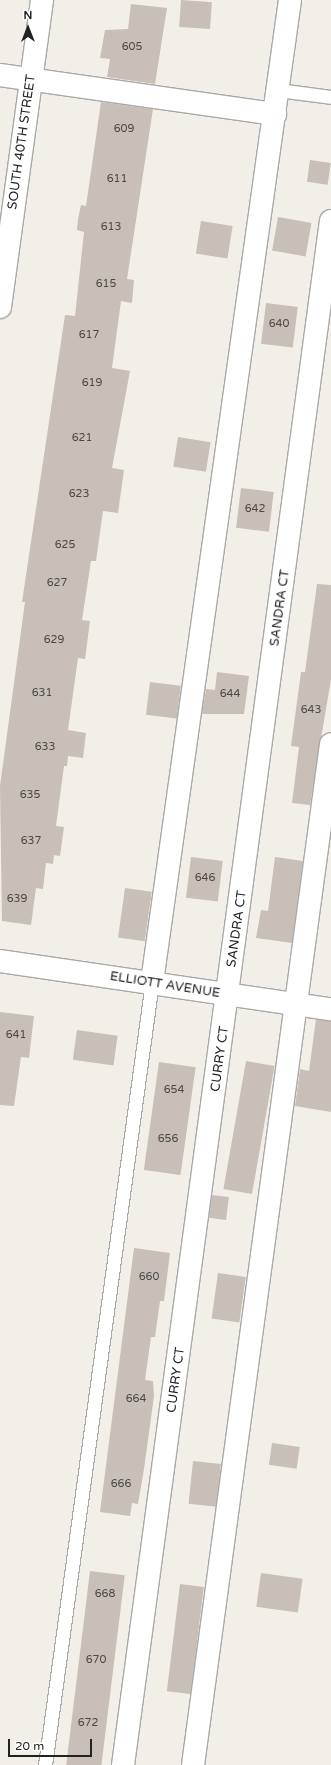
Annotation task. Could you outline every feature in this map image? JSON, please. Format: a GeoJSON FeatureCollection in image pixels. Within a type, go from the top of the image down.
{"type":"FeatureCollection","features":[{"type":"Feature","properties":{"kind":"street","name":"SOUTH 40TH STREET"},"geometry":{"type":"LineString","coordinates":[[0,307],[42,0]]}},
{"type":"Feature","properties":{"kind":"street"},"geometry":{"type":"LineString","coordinates":[[152,982],[290,0]]}},
{"type":"Feature","properties":{"kind":"street"},"geometry":{"type":"LineString","coordinates":[[0,75],[275,114]]}},
{"type":"Feature","properties":{"kind":"street","name":"SANDRA CT"},"geometry":{"type":"LineString","coordinates":[[229,994],[331,221]]}},
{"type":"Feature","properties":{"kind":"street"},"geometry":{"type":"LineString","coordinates":[[193,1765],[331,744]]}},
{"type":"Feature","properties":{"kind":"street","name":"ELLIOTT AVENUE"},"geometry":{"type":"LineString","coordinates":[[0,961],[331,1009]]}},
{"type":"Feature","properties":{"kind":"street","name":"CURRY CT"},"geometry":{"type":"LineString","coordinates":[[123,1765],[229,994]]}},
{"type":"Feature","properties":{"kind":"lane"},"geometry":{"type":"LineString","coordinates":[[278,90],[331,97]]}},
{"type":"Feature","properties":{"kind":"lane"},"geometry":{"type":"LineString","coordinates":[[45,1765],[152,982]]}},
{"type":"Feature","properties":{"kind":"building"},"geometry":{"type":"Polygon","coordinates":[[[181,0],[212,2],[210,29],[179,27],[181,0]]]}},
{"type":"Feature","properties":{"kind":"building"},"geometry":{"type":"Polygon","coordinates":[[[131,4],[167,8],[155,84],[107,77],[110,59],[100,58],[105,30],[128,29],[131,4]]]}},
{"type":"Feature","properties":{"kind":"building"},"geometry":{"type":"Polygon","coordinates":[[[101,102],[153,109],[127,279],[134,280],[132,303],[121,301],[112,368],[130,371],[112,468],[124,470],[118,513],[103,511],[96,561],[91,561],[82,620],[90,621],[85,659],[78,658],[68,730],[86,733],[83,758],[68,756],[67,766],[64,766],[56,826],[64,827],[60,856],[54,855],[53,864],[46,863],[43,889],[36,888],[31,925],[2,921],[0,786],[25,602],[22,602],[65,315],[75,316],[84,232],[77,230],[78,219],[81,205],[86,206],[101,102]]]}},
{"type":"Feature","properties":{"kind":"building"},"geometry":{"type":"Polygon","coordinates":[[[310,160],[331,163],[328,185],[307,182],[310,160]]]}},
{"type":"Feature","properties":{"kind":"building"},"geometry":{"type":"Polygon","coordinates":[[[278,217],[311,223],[306,256],[272,250],[278,217]]]}},
{"type":"Feature","properties":{"kind":"building"},"geometry":{"type":"Polygon","coordinates":[[[201,221],[233,226],[227,259],[196,254],[201,221]]]}},
{"type":"Feature","properties":{"kind":"building"},"geometry":{"type":"Polygon","coordinates":[[[266,303],[298,307],[293,348],[261,344],[266,303]]]}},
{"type":"Feature","properties":{"kind":"building"},"geometry":{"type":"Polygon","coordinates":[[[178,437],[211,442],[206,472],[173,467],[178,437]]]}},
{"type":"Feature","properties":{"kind":"building"},"geometry":{"type":"Polygon","coordinates":[[[241,488],[274,492],[269,532],[236,528],[241,488]]]}},
{"type":"Feature","properties":{"kind":"building"},"geometry":{"type":"Polygon","coordinates":[[[317,584],[331,585],[331,679],[310,805],[292,803],[299,747],[291,746],[301,672],[305,672],[317,584]]]}},
{"type":"Feature","properties":{"kind":"building"},"geometry":{"type":"Polygon","coordinates":[[[217,672],[249,676],[244,714],[202,714],[206,689],[215,690],[217,672]]]}},
{"type":"Feature","properties":{"kind":"building"},"geometry":{"type":"Polygon","coordinates":[[[150,682],[181,686],[177,719],[146,715],[150,682]]]}},
{"type":"Feature","properties":{"kind":"building"},"geometry":{"type":"Polygon","coordinates":[[[191,857],[223,861],[218,902],[186,898],[191,857]]]}},
{"type":"Feature","properties":{"kind":"building"},"geometry":{"type":"Polygon","coordinates":[[[275,857],[303,861],[292,943],[256,938],[261,910],[268,911],[275,857]]]}},
{"type":"Feature","properties":{"kind":"building"},"geometry":{"type":"Polygon","coordinates":[[[125,888],[152,892],[145,941],[118,938],[125,888]]]}},
{"type":"Feature","properties":{"kind":"building"},"geometry":{"type":"Polygon","coordinates":[[[0,1012],[34,1016],[29,1058],[21,1057],[14,1106],[0,1105],[0,1012]]]}},
{"type":"Feature","properties":{"kind":"building"},"geometry":{"type":"Polygon","coordinates":[[[316,1019],[331,1021],[331,1112],[295,1106],[300,1069],[309,1071],[316,1019]]]}},
{"type":"Feature","properties":{"kind":"building"},"geometry":{"type":"Polygon","coordinates":[[[77,1030],[118,1036],[113,1065],[73,1060],[77,1030]]]}},
{"type":"Feature","properties":{"kind":"building"},"geometry":{"type":"Polygon","coordinates":[[[246,1061],[275,1066],[252,1194],[223,1189],[246,1061]]]}},
{"type":"Feature","properties":{"kind":"building"},"geometry":{"type":"Polygon","coordinates":[[[159,1062],[196,1067],[180,1175],[144,1170],[159,1062]]]}},
{"type":"Feature","properties":{"kind":"building"},"geometry":{"type":"Polygon","coordinates":[[[212,1195],[229,1197],[226,1220],[209,1218],[212,1195]]]}},
{"type":"Feature","properties":{"kind":"building"},"geometry":{"type":"Polygon","coordinates":[[[134,1248],[170,1253],[164,1301],[160,1301],[155,1337],[151,1337],[145,1380],[153,1381],[154,1396],[144,1469],[138,1504],[132,1503],[130,1516],[100,1512],[134,1248]]]}},
{"type":"Feature","properties":{"kind":"building"},"geometry":{"type":"Polygon","coordinates":[[[218,1273],[246,1277],[239,1322],[212,1319],[218,1273]]]}},
{"type":"Feature","properties":{"kind":"building"},"geometry":{"type":"Polygon","coordinates":[[[272,1443],[300,1447],[297,1469],[269,1465],[272,1443]]]}},
{"type":"Feature","properties":{"kind":"building"},"geometry":{"type":"Polygon","coordinates":[[[193,1461],[221,1464],[216,1507],[189,1504],[193,1461]]]}},
{"type":"Feature","properties":{"kind":"building"},"geometry":{"type":"Polygon","coordinates":[[[90,1571],[125,1575],[101,1765],[66,1765],[90,1571]]]}},
{"type":"Feature","properties":{"kind":"building"},"geometry":{"type":"Polygon","coordinates":[[[261,1573],[303,1579],[298,1613],[256,1607],[261,1573]]]}},
{"type":"Feature","properties":{"kind":"building"},"geometry":{"type":"Polygon","coordinates":[[[180,1584],[204,1587],[191,1694],[167,1691],[180,1584]]]}}]}
